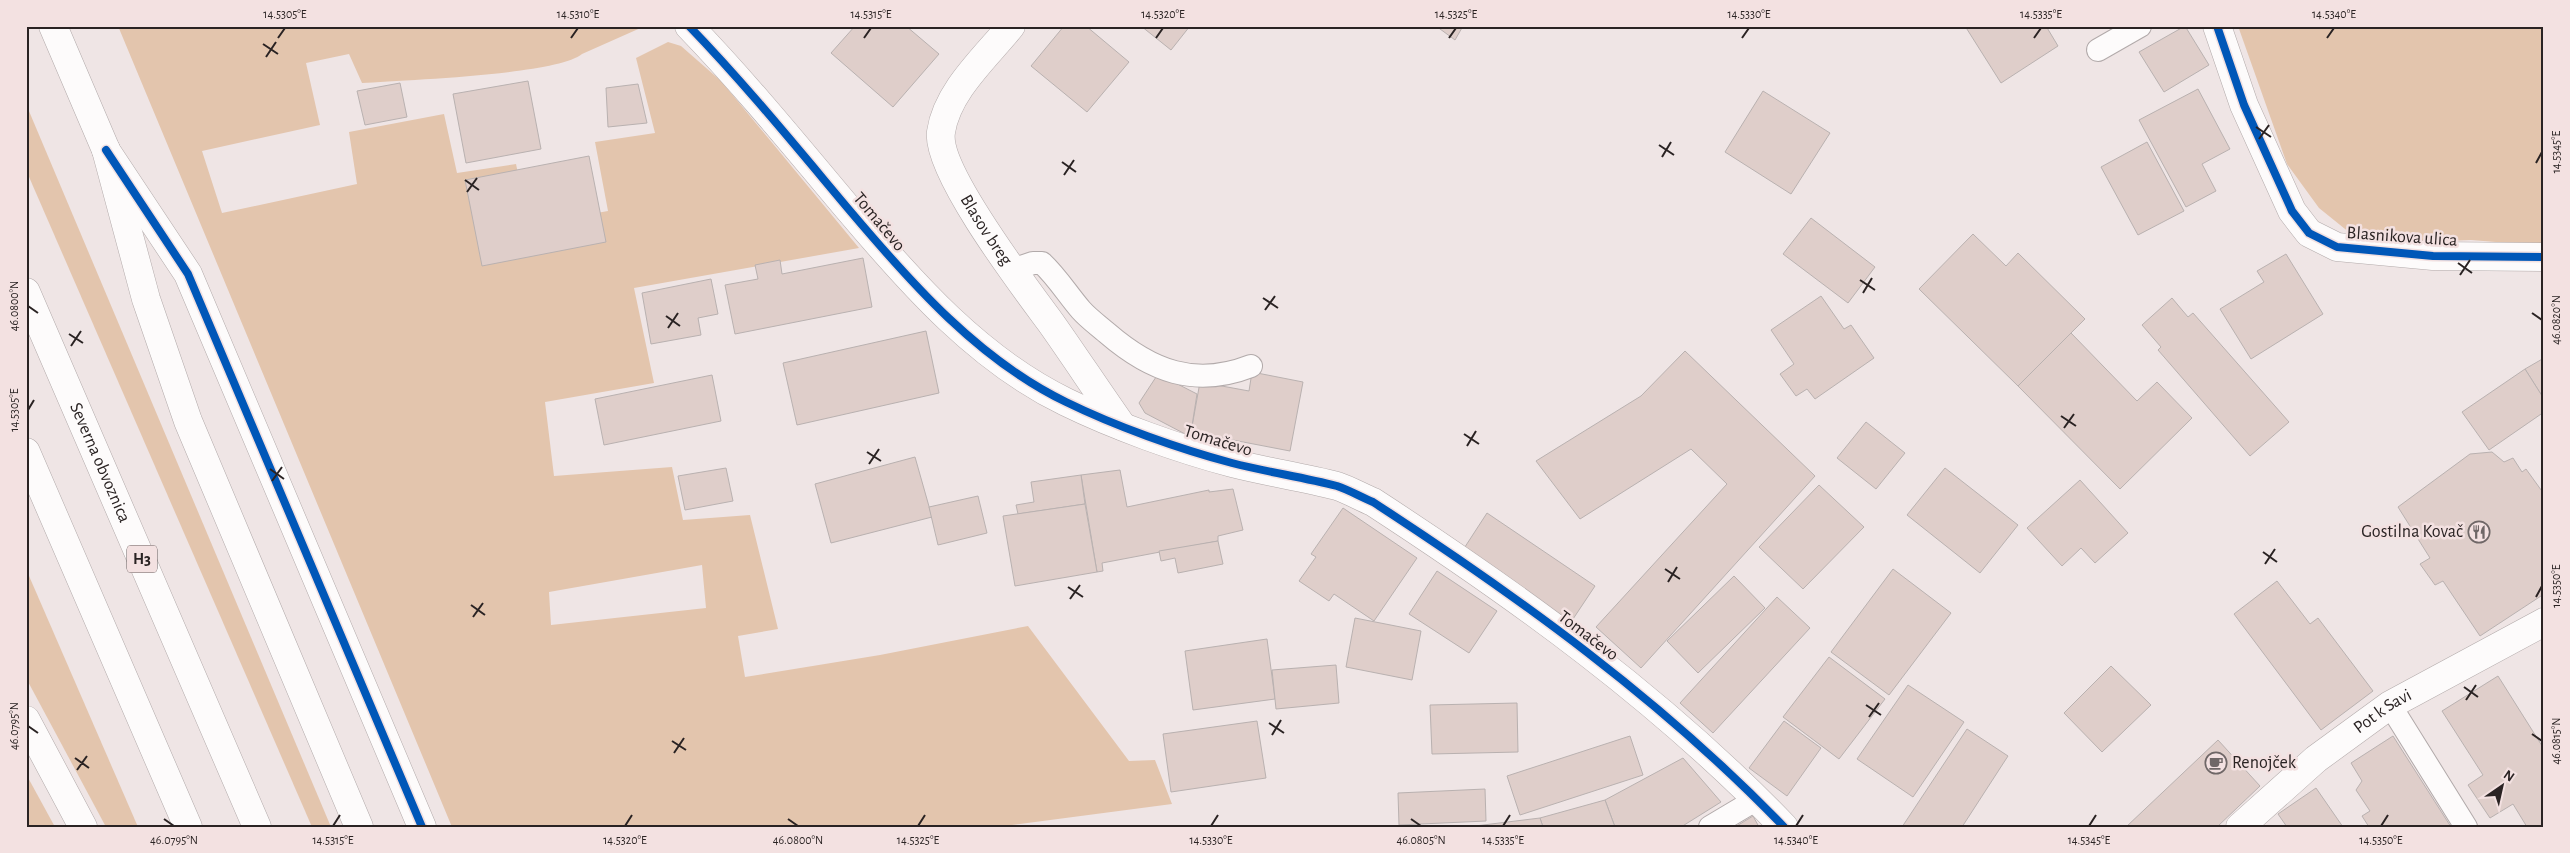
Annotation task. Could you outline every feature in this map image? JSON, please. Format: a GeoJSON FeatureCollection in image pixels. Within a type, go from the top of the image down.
{"type":"FeatureCollection","features":[{"type":"Feature","properties":{"kind":"main road"},"geometry":{"type":"LineString","coordinates":[[53,26],[106,150],[146,299],[188,421],[359,827]]}},
{"type":"Feature","properties":{"kind":"main road","name":"Tomačevo"},"geometry":{"type":"LineString","coordinates":[[689,26],[725,63],[895,264],[931,302],[971,338],[1017,373],[1065,402],[1122,426],[1231,462],[1340,487],[1373,502],[1573,642],[1676,724],[1757,798],[1784,827]]}},
{"type":"Feature","properties":{"kind":"main road","name":"Blasov breg"},"geometry":{"type":"LineString","coordinates":[[1011,26],[961,87],[944,116],[940,135],[948,165],[980,224],[1122,426]]}},
{"type":"Feature","properties":{"kind":"main road","name":"Blasnikova ulica"},"geometry":{"type":"LineString","coordinates":[[2217,26],[2244,105],[2292,211],[2309,233],[2337,247],[2433,256],[2544,257]]}},
{"type":"Feature","properties":{"kind":"main road"},"geometry":{"type":"LineString","coordinates":[[106,150],[188,274],[422,827]]}},
{"type":"Feature","properties":{"kind":"main road","name":"Severna obvoznica"},"geometry":{"type":"LineString","coordinates":[[26,292],[257,827]]}},
{"type":"Feature","properties":{"kind":"main road"},"geometry":{"type":"LineString","coordinates":[[26,452],[188,827]]}},
{"type":"Feature","properties":{"kind":"main road","name":"Pot k Savi"},"geometry":{"type":"LineString","coordinates":[[2240,827],[2316,759],[2390,705],[2541,628]]}},
{"type":"Feature","properties":{"kind":"main road"},"geometry":{"type":"LineString","coordinates":[[26,720],[83,827]]}},
{"type":"Feature","properties":{"kind":"lane"},"geometry":{"type":"LineString","coordinates":[[2098,50],[2140,26]]}},
{"type":"Feature","properties":{"kind":"lane"},"geometry":{"type":"LineString","coordinates":[[1012,270],[1033,263],[1042,263],[1083,312],[1141,359],[1166,371],[1211,376],[1229,374],[1251,366]]}},
{"type":"Feature","properties":{"kind":"lane"},"geometry":{"type":"LineString","coordinates":[[2390,705],[2466,827]]}},
{"type":"Feature","properties":{"kind":"lane"},"geometry":{"type":"LineString","coordinates":[[1710,827],[1757,798]]}},
{"type":"Feature","properties":{"kind":"shaded area"},"geometry":{"type":"Polygon","coordinates":[[[118,26],[645,26],[567,61],[512,72],[362,83],[349,54],[306,63],[320,125],[202,151],[222,213],[357,184],[349,132],[444,114],[457,173],[516,164],[529,225],[608,211],[595,142],[655,133],[636,58],[668,42],[681,46],[721,81],[859,248],[634,288],[654,383],[545,402],[554,476],[672,467],[683,520],[750,515],[778,629],[738,636],[745,677],[880,655],[1028,626],[1129,761],[1155,760],[1172,804],[996,827],[452,827],[118,26]],[[702,565],[549,592],[551,625],[706,608],[702,565]]]}},
{"type":"Feature","properties":{"kind":"shaded area"},"geometry":{"type":"Polygon","coordinates":[[[2238,26],[2544,26],[2544,246],[2471,240],[2421,242],[2350,233],[2319,208],[2287,164],[2238,26]]]}},
{"type":"Feature","properties":{"kind":"shaded area"},"geometry":{"type":"Polygon","coordinates":[[[26,104],[331,827],[312,827],[26,170],[26,104]]]}},
{"type":"Feature","properties":{"kind":"shaded area"},"geometry":{"type":"Polygon","coordinates":[[[26,569],[138,827],[106,827],[26,678],[26,569]]]}},
{"type":"Feature","properties":{"kind":"shaded area"},"geometry":{"type":"Polygon","coordinates":[[[26,774],[55,827],[26,827],[26,774]]]}},
{"type":"Feature","properties":{"kind":"building"},"geometry":{"type":"Polygon","coordinates":[[[855,26],[906,26],[939,54],[893,107],[831,53],[855,26]]]}},
{"type":"Feature","properties":{"kind":"building"},"geometry":{"type":"Polygon","coordinates":[[[1064,26],[1086,26],[1129,62],[1087,112],[1031,66],[1064,26]]]}},
{"type":"Feature","properties":{"kind":"building"},"geometry":{"type":"Polygon","coordinates":[[[1141,26],[1190,26],[1171,50],[1141,26]]]}},
{"type":"Feature","properties":{"kind":"building"},"geometry":{"type":"Polygon","coordinates":[[[1436,26],[1463,26],[1455,40],[1436,26]]]}},
{"type":"Feature","properties":{"kind":"building"},"geometry":{"type":"Polygon","coordinates":[[[1965,26],[2046,26],[2058,46],[2001,83],[1965,26]]]}},
{"type":"Feature","properties":{"kind":"building"},"geometry":{"type":"Polygon","coordinates":[[[2185,26],[2209,65],[2164,92],[2139,52],[2185,26]]]}},
{"type":"Feature","properties":{"kind":"building"},"geometry":{"type":"Polygon","coordinates":[[[528,81],[541,149],[466,163],[453,94],[528,81]]]}},
{"type":"Feature","properties":{"kind":"building"},"geometry":{"type":"Polygon","coordinates":[[[400,83],[407,117],[365,125],[357,91],[400,83]]]}},
{"type":"Feature","properties":{"kind":"building"},"geometry":{"type":"Polygon","coordinates":[[[638,84],[647,123],[608,127],[606,88],[638,84]]]}},
{"type":"Feature","properties":{"kind":"building"},"geometry":{"type":"Polygon","coordinates":[[[2198,89],[2230,149],[2202,164],[2216,191],[2186,207],[2139,120],[2198,89]]]}},
{"type":"Feature","properties":{"kind":"building"},"geometry":{"type":"Polygon","coordinates":[[[1763,91],[1830,133],[1791,194],[1725,152],[1763,91]]]}},
{"type":"Feature","properties":{"kind":"building"},"geometry":{"type":"Polygon","coordinates":[[[2147,142],[2184,211],[2138,235],[2101,167],[2147,142]]]}},
{"type":"Feature","properties":{"kind":"building"},"geometry":{"type":"Polygon","coordinates":[[[589,156],[606,242],[482,266],[465,180],[589,156]]]}},
{"type":"Feature","properties":{"kind":"building"},"geometry":{"type":"Polygon","coordinates":[[[1811,218],[1875,267],[1848,303],[1783,254],[1811,218]]]}},
{"type":"Feature","properties":{"kind":"building"},"geometry":{"type":"Polygon","coordinates":[[[1973,234],[2006,266],[2018,253],[2085,319],[2018,386],[1919,289],[1973,234]]]}},
{"type":"Feature","properties":{"kind":"building"},"geometry":{"type":"Polygon","coordinates":[[[2286,254],[2323,314],[2251,359],[2220,309],[2264,282],[2257,271],[2286,254]]]}},
{"type":"Feature","properties":{"kind":"building"},"geometry":{"type":"Polygon","coordinates":[[[863,258],[872,307],[735,334],[725,285],[758,279],[755,265],[780,260],[782,274],[863,258]]]}},
{"type":"Feature","properties":{"kind":"building"},"geometry":{"type":"Polygon","coordinates":[[[711,279],[718,314],[698,318],[701,335],[651,344],[642,293],[711,279]]]}},
{"type":"Feature","properties":{"kind":"building"},"geometry":{"type":"Polygon","coordinates":[[[1821,296],[1844,329],[1851,325],[1874,358],[1815,399],[1807,389],[1796,396],[1780,374],[1794,364],[1771,330],[1821,296]]]}},
{"type":"Feature","properties":{"kind":"building"},"geometry":{"type":"Polygon","coordinates":[[[2172,298],[2188,317],[2193,313],[2289,422],[2250,456],[2158,350],[2161,347],[2142,325],[2172,298]]]}},
{"type":"Feature","properties":{"kind":"building"},"geometry":{"type":"Polygon","coordinates":[[[926,331],[939,393],[797,425],[783,363],[926,331]]]}},
{"type":"Feature","properties":{"kind":"building"},"geometry":{"type":"Polygon","coordinates":[[[2071,333],[2137,401],[2157,382],[2192,418],[2120,489],[2018,386],[2071,333]]]}},
{"type":"Feature","properties":{"kind":"building"},"geometry":{"type":"Polygon","coordinates":[[[1685,351],[1815,476],[1641,668],[1596,627],[1727,484],[1691,449],[1580,519],[1536,461],[1641,396],[1685,351]]]}},
{"type":"Feature","properties":{"kind":"building"},"geometry":{"type":"Polygon","coordinates":[[[2544,358],[2544,399],[2525,369],[2544,358]]]}},
{"type":"Feature","properties":{"kind":"building"},"geometry":{"type":"Polygon","coordinates":[[[2525,369],[2544,399],[2544,412],[2489,450],[2462,412],[2525,369]]]}},
{"type":"Feature","properties":{"kind":"building"},"geometry":{"type":"Polygon","coordinates":[[[1252,372],[1303,382],[1290,451],[1191,432],[1200,382],[1249,391],[1252,372]]]}},
{"type":"Feature","properties":{"kind":"building"},"geometry":{"type":"Polygon","coordinates":[[[1158,374],[1197,394],[1191,432],[1187,435],[1145,413],[1139,403],[1158,374]]]}},
{"type":"Feature","properties":{"kind":"building"},"geometry":{"type":"Polygon","coordinates":[[[712,375],[721,421],[604,445],[595,399],[712,375]]]}},
{"type":"Feature","properties":{"kind":"building"},"geometry":{"type":"Polygon","coordinates":[[[1866,422],[1905,453],[1876,489],[1837,458],[1866,422]]]}},
{"type":"Feature","properties":{"kind":"building","name":"Gostilna Kovač"},"geometry":{"type":"Polygon","coordinates":[[[2492,452],[2504,462],[2513,458],[2522,472],[2526,469],[2544,494],[2544,594],[2480,636],[2443,581],[2435,585],[2420,564],[2430,558],[2398,507],[2470,454],[2492,452]]]}},
{"type":"Feature","properties":{"kind":"building"},"geometry":{"type":"Polygon","coordinates":[[[915,457],[932,517],[831,543],[815,484],[915,457]]]}},
{"type":"Feature","properties":{"kind":"building"},"geometry":{"type":"Polygon","coordinates":[[[726,468],[733,501],[685,510],[678,476],[726,468]]]}},
{"type":"Feature","properties":{"kind":"building"},"geometry":{"type":"Polygon","coordinates":[[[1945,468],[2018,525],[1980,573],[1907,515],[1945,468]]]}},
{"type":"Feature","properties":{"kind":"building"},"geometry":{"type":"Polygon","coordinates":[[[1120,470],[1127,507],[1209,490],[1209,492],[1233,489],[1243,530],[1218,536],[1218,541],[1102,563],[1103,571],[1097,572],[1081,475],[1120,470]]]}},
{"type":"Feature","properties":{"kind":"building"},"geometry":{"type":"Polygon","coordinates":[[[1081,475],[1085,504],[1018,514],[1016,505],[1034,502],[1031,482],[1081,475]]]}},
{"type":"Feature","properties":{"kind":"building"},"geometry":{"type":"Polygon","coordinates":[[[2080,480],[2128,533],[2095,563],[2081,548],[2062,566],[2027,528],[2080,480]]]}},
{"type":"Feature","properties":{"kind":"building"},"geometry":{"type":"Polygon","coordinates":[[[1819,485],[1864,527],[1803,589],[1759,547],[1819,485]]]}},
{"type":"Feature","properties":{"kind":"building"},"geometry":{"type":"Polygon","coordinates":[[[978,496],[987,533],[938,545],[929,507],[978,496]]]}},
{"type":"Feature","properties":{"kind":"building"},"geometry":{"type":"Polygon","coordinates":[[[1085,504],[1097,572],[1015,586],[1003,516],[1085,504]]]}},
{"type":"Feature","properties":{"kind":"building"},"geometry":{"type":"Polygon","coordinates":[[[1343,508],[1417,558],[1374,621],[1334,594],[1329,601],[1299,581],[1316,557],[1311,554],[1343,508]]]}},
{"type":"Feature","properties":{"kind":"building"},"geometry":{"type":"Polygon","coordinates":[[[1487,513],[1595,586],[1569,625],[1461,553],[1487,513]]]}},
{"type":"Feature","properties":{"kind":"building"},"geometry":{"type":"Polygon","coordinates":[[[1218,541],[1223,564],[1178,573],[1175,558],[1161,561],[1159,551],[1218,541]]]}},
{"type":"Feature","properties":{"kind":"building"},"geometry":{"type":"Polygon","coordinates":[[[1893,569],[1951,613],[1889,695],[1831,652],[1893,569]]]}},
{"type":"Feature","properties":{"kind":"building"},"geometry":{"type":"Polygon","coordinates":[[[1437,571],[1497,611],[1469,653],[1409,614],[1437,571]]]}},
{"type":"Feature","properties":{"kind":"building"},"geometry":{"type":"Polygon","coordinates":[[[1734,576],[1765,608],[1698,673],[1667,641],[1734,576]]]}},
{"type":"Feature","properties":{"kind":"building"},"geometry":{"type":"Polygon","coordinates":[[[2277,581],[2310,624],[2318,618],[2373,691],[2321,730],[2234,614],[2277,581]]]}},
{"type":"Feature","properties":{"kind":"building"},"geometry":{"type":"Polygon","coordinates":[[[1777,597],[1810,628],[1713,733],[1680,703],[1777,597]]]}},
{"type":"Feature","properties":{"kind":"building"},"geometry":{"type":"Polygon","coordinates":[[[1355,618],[1421,631],[1412,680],[1346,667],[1355,618]]]}},
{"type":"Feature","properties":{"kind":"building"},"geometry":{"type":"Polygon","coordinates":[[[1267,639],[1275,699],[1193,710],[1185,651],[1267,639]]]}},
{"type":"Feature","properties":{"kind":"building"},"geometry":{"type":"Polygon","coordinates":[[[1829,657],[1885,699],[1839,759],[1783,717],[1829,657]]]}},
{"type":"Feature","properties":{"kind":"building"},"geometry":{"type":"Polygon","coordinates":[[[1336,665],[1339,703],[1276,709],[1272,670],[1336,665]]]}},
{"type":"Feature","properties":{"kind":"building"},"geometry":{"type":"Polygon","coordinates":[[[2111,666],[2151,705],[2102,752],[2064,713],[2111,666]]]}},
{"type":"Feature","properties":{"kind":"building"},"geometry":{"type":"Polygon","coordinates":[[[2498,676],[2544,749],[2544,827],[2527,827],[2513,804],[2490,818],[2468,785],[2483,775],[2442,711],[2498,676]]]}},
{"type":"Feature","properties":{"kind":"building"},"geometry":{"type":"Polygon","coordinates":[[[1908,685],[1964,722],[1913,797],[1857,759],[1908,685]]]}},
{"type":"Feature","properties":{"kind":"building"},"geometry":{"type":"Polygon","coordinates":[[[1517,703],[1518,752],[1432,754],[1430,705],[1517,703]]]}},
{"type":"Feature","properties":{"kind":"building"},"geometry":{"type":"Polygon","coordinates":[[[1257,721],[1266,778],[1171,792],[1163,734],[1257,721]]]}},
{"type":"Feature","properties":{"kind":"building"},"geometry":{"type":"Polygon","coordinates":[[[1784,721],[1821,748],[1787,796],[1749,768],[1784,721]]]}},
{"type":"Feature","properties":{"kind":"building"},"geometry":{"type":"Polygon","coordinates":[[[1967,729],[2008,756],[1962,827],[1902,827],[1967,729]]]}},
{"type":"Feature","properties":{"kind":"building"},"geometry":{"type":"Polygon","coordinates":[[[1630,736],[1643,775],[1520,815],[1507,776],[1630,736]]]}},
{"type":"Feature","properties":{"kind":"building"},"geometry":{"type":"Polygon","coordinates":[[[2393,736],[2451,827],[2369,827],[2362,816],[2370,811],[2356,790],[2362,781],[2351,763],[2393,736]]]}},
{"type":"Feature","properties":{"kind":"building","name":"Renojček"},"geometry":{"type":"Polygon","coordinates":[[[2218,740],[2260,786],[2217,827],[2126,827],[2218,740]]]}},
{"type":"Feature","properties":{"kind":"building"},"geometry":{"type":"Polygon","coordinates":[[[1683,758],[1721,802],[1681,827],[1615,827],[1605,800],[1683,758]]]}},
{"type":"Feature","properties":{"kind":"building"},"geometry":{"type":"Polygon","coordinates":[[[2316,788],[2343,827],[2287,827],[2278,814],[2316,788]]]}},
{"type":"Feature","properties":{"kind":"building"},"geometry":{"type":"Polygon","coordinates":[[[1485,789],[1486,821],[1399,825],[1398,793],[1485,789]]]}},
{"type":"Feature","properties":{"kind":"building"},"geometry":{"type":"Polygon","coordinates":[[[1605,800],[1615,827],[1543,827],[1540,818],[1605,800]]]}},
{"type":"Feature","properties":{"kind":"building"},"geometry":{"type":"Polygon","coordinates":[[[1753,816],[1759,827],[1735,827],[1753,816]]]}},
{"type":"Feature","properties":{"kind":"building"},"geometry":{"type":"Polygon","coordinates":[[[1540,818],[1543,827],[1475,826],[1540,818]]]}},
{"type":"Feature","properties":{"kind":"cycle path"},"geometry":{"type":"LineString","coordinates":[[689,26],[751,94],[851,212],[923,293],[1004,365],[1034,385],[1066,402],[1105,420],[1148,436],[1232,463],[1337,486],[1373,502],[1482,575],[1588,653],[1689,736],[1784,827]]}},
{"type":"Feature","properties":{"kind":"cycle path"},"geometry":{"type":"LineString","coordinates":[[2217,26],[2244,105],[2292,211],[2309,233],[2337,247],[2433,256],[2544,257]]}},
{"type":"Feature","properties":{"kind":"cycle path"},"geometry":{"type":"LineString","coordinates":[[106,150],[188,274],[422,827]]}},
{"type":"Feature","properties":{"kind":"place","name":"Gostilna Kovač"},"geometry":{"type":"Point","coordinates":[2479,532]}},
{"type":"Feature","properties":{"kind":"place","name":"Renojček"},"geometry":{"type":"Point","coordinates":[2216,763]}}]}
